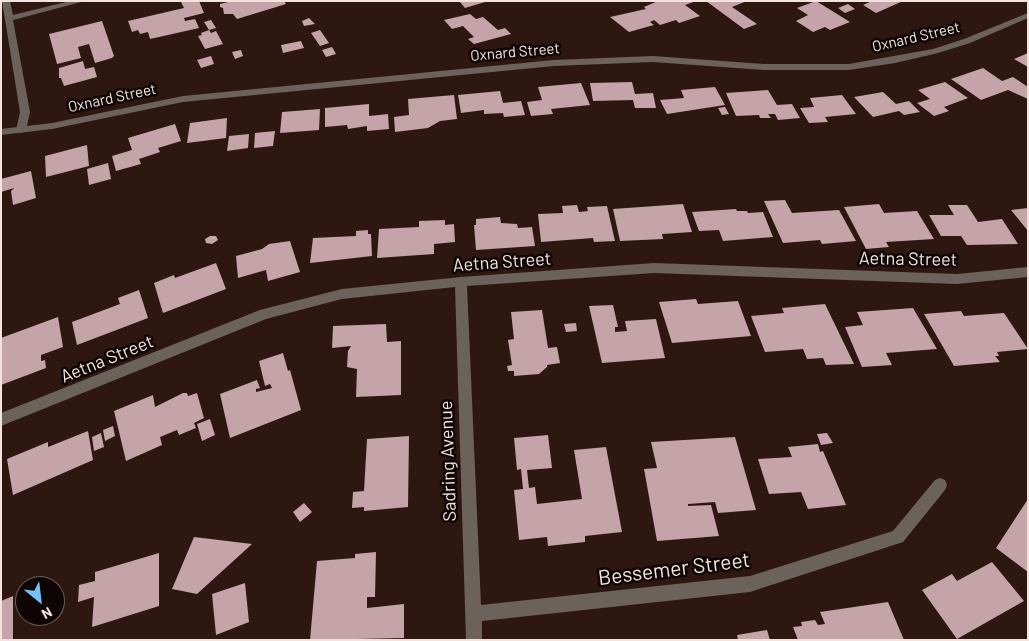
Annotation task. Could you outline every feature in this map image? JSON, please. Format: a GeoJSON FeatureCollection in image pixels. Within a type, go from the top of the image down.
{"type":"FeatureCollection","features":[{"type":"Feature","properties":{"kind":"street"},"geometry":{"type":"LineString","coordinates":[[6,1],[25,112],[21,130]]}},
{"type":"Feature","properties":{"kind":"street"},"geometry":{"type":"LineString","coordinates":[[10,18],[81,1]]}},
{"type":"Feature","properties":{"kind":"street","name":"Oxnard Street"},"geometry":{"type":"LineString","coordinates":[[1,132],[52,126],[183,99],[554,63],[653,58],[764,67],[849,66],[895,60],[935,51],[967,41],[1028,15]]}},
{"type":"Feature","properties":{"kind":"street","name":"Aetna Street"},"geometry":{"type":"LineString","coordinates":[[1,420],[264,314],[342,294],[461,282],[654,268],[957,278],[1028,272]]}},
{"type":"Feature","properties":{"kind":"street","name":"Sadring Avenue"},"geometry":{"type":"LineString","coordinates":[[461,282],[474,640]]}},
{"type":"Feature","properties":{"kind":"street","name":"Bessemer Street"},"geometry":{"type":"LineString","coordinates":[[472,614],[750,584],[898,537],[940,485]]}},
{"type":"Feature","properties":{"kind":"building"},"geometry":{"type":"Polygon","coordinates":[[[199,1],[204,13],[184,18],[185,21],[195,19],[199,28],[150,39],[148,32],[140,34],[138,30],[132,32],[128,21],[184,8],[181,2],[199,1]]]}},
{"type":"Feature","properties":{"kind":"building"},"geometry":{"type":"Polygon","coordinates":[[[232,1],[284,1],[286,4],[237,19],[233,14],[224,14],[223,8],[220,7],[220,4],[232,1]]]}},
{"type":"Feature","properties":{"kind":"building"},"geometry":{"type":"Polygon","coordinates":[[[459,1],[485,1],[485,2],[465,8],[459,1]]]}},
{"type":"Feature","properties":{"kind":"building"},"geometry":{"type":"Polygon","coordinates":[[[658,1],[696,1],[685,5],[700,16],[679,23],[676,20],[660,25],[654,20],[650,22],[654,25],[629,32],[610,17],[646,9],[644,7],[658,1]]]}},
{"type":"Feature","properties":{"kind":"building"},"geometry":{"type":"Polygon","coordinates":[[[706,1],[747,1],[732,7],[757,24],[744,29],[706,1]]]}},
{"type":"Feature","properties":{"kind":"building"},"geometry":{"type":"Polygon","coordinates":[[[816,1],[850,22],[830,30],[825,27],[813,32],[796,21],[808,15],[797,8],[816,1]]]}},
{"type":"Feature","properties":{"kind":"building"},"geometry":{"type":"Polygon","coordinates":[[[872,1],[903,1],[876,13],[863,5],[872,1]]]}},
{"type":"Feature","properties":{"kind":"building"},"geometry":{"type":"Polygon","coordinates":[[[848,4],[855,9],[845,13],[838,8],[848,4]]]}},
{"type":"Feature","properties":{"kind":"building"},"geometry":{"type":"Polygon","coordinates":[[[470,14],[476,19],[483,17],[498,30],[505,28],[511,34],[474,44],[468,39],[474,37],[463,26],[452,29],[444,20],[470,14]]]}},
{"type":"Feature","properties":{"kind":"building"},"geometry":{"type":"Polygon","coordinates":[[[309,18],[315,24],[304,26],[302,21],[309,18]]]}},
{"type":"Feature","properties":{"kind":"building"},"geometry":{"type":"Polygon","coordinates":[[[211,20],[216,28],[209,30],[204,22],[211,20]]]}},
{"type":"Feature","properties":{"kind":"building"},"geometry":{"type":"Polygon","coordinates":[[[102,21],[114,56],[112,58],[95,63],[89,44],[78,47],[81,58],[57,64],[49,34],[102,21]]]}},
{"type":"Feature","properties":{"kind":"building"},"geometry":{"type":"Polygon","coordinates":[[[209,30],[211,33],[216,31],[223,44],[205,49],[198,36],[209,30]]]}},
{"type":"Feature","properties":{"kind":"building"},"geometry":{"type":"Polygon","coordinates":[[[320,30],[329,43],[320,46],[311,33],[320,30]]]}},
{"type":"Feature","properties":{"kind":"building"},"geometry":{"type":"Polygon","coordinates":[[[301,41],[304,48],[283,53],[281,45],[301,41]]]}},
{"type":"Feature","properties":{"kind":"building"},"geometry":{"type":"Polygon","coordinates":[[[332,47],[336,54],[326,57],[322,50],[332,47]]]}},
{"type":"Feature","properties":{"kind":"building"},"geometry":{"type":"Polygon","coordinates":[[[241,50],[243,56],[235,59],[232,52],[241,50]]]}},
{"type":"Feature","properties":{"kind":"building"},"geometry":{"type":"Polygon","coordinates":[[[1028,53],[1028,67],[1014,59],[1028,53]]]}},
{"type":"Feature","properties":{"kind":"building"},"geometry":{"type":"Polygon","coordinates":[[[211,56],[214,64],[201,68],[197,60],[211,56]]]}},
{"type":"Feature","properties":{"kind":"building"},"geometry":{"type":"Polygon","coordinates":[[[83,61],[85,69],[94,67],[97,77],[64,86],[61,78],[59,78],[59,68],[83,61]]]}},
{"type":"Feature","properties":{"kind":"building"},"geometry":{"type":"Polygon","coordinates":[[[983,68],[1002,81],[1013,77],[1028,87],[1028,99],[1008,90],[981,100],[951,79],[983,68]]]}},
{"type":"Feature","properties":{"kind":"building"},"geometry":{"type":"Polygon","coordinates":[[[632,82],[635,94],[653,93],[656,108],[635,108],[633,100],[593,101],[590,83],[632,82]]]}},
{"type":"Feature","properties":{"kind":"building"},"geometry":{"type":"Polygon","coordinates":[[[945,82],[968,98],[944,107],[949,111],[934,116],[917,103],[930,99],[918,90],[945,82]]]}},
{"type":"Feature","properties":{"kind":"building"},"geometry":{"type":"Polygon","coordinates":[[[581,83],[590,105],[551,109],[553,114],[531,116],[527,102],[542,100],[538,87],[581,83]]]}},
{"type":"Feature","properties":{"kind":"building"},"geometry":{"type":"Polygon","coordinates":[[[715,87],[725,105],[667,114],[660,100],[684,98],[681,90],[715,87]]]}},
{"type":"Feature","properties":{"kind":"building"},"geometry":{"type":"Polygon","coordinates":[[[768,90],[777,105],[792,104],[800,118],[778,120],[775,114],[768,114],[771,118],[760,118],[759,115],[736,116],[726,93],[768,90]]]}},
{"type":"Feature","properties":{"kind":"building"},"geometry":{"type":"Polygon","coordinates":[[[500,91],[503,103],[521,101],[525,115],[504,117],[503,113],[484,114],[484,110],[461,113],[458,95],[500,91]]]}},
{"type":"Feature","properties":{"kind":"building"},"geometry":{"type":"Polygon","coordinates":[[[883,92],[896,104],[909,101],[920,112],[904,115],[899,111],[873,117],[854,97],[883,92]]]}},
{"type":"Feature","properties":{"kind":"building"},"geometry":{"type":"Polygon","coordinates":[[[454,95],[457,119],[440,121],[428,128],[395,132],[394,117],[409,115],[408,99],[454,95]]]}},
{"type":"Feature","properties":{"kind":"building"},"geometry":{"type":"Polygon","coordinates":[[[842,95],[856,114],[825,117],[828,122],[809,123],[800,108],[814,107],[810,98],[842,95]]]}},
{"type":"Feature","properties":{"kind":"building"},"geometry":{"type":"Polygon","coordinates":[[[369,104],[369,116],[388,114],[389,129],[367,131],[367,126],[348,129],[347,125],[325,127],[325,108],[369,104]]]}},
{"type":"Feature","properties":{"kind":"building"},"geometry":{"type":"Polygon","coordinates":[[[725,107],[729,114],[722,115],[718,108],[725,107]]]}},
{"type":"Feature","properties":{"kind":"building"},"geometry":{"type":"Polygon","coordinates":[[[320,109],[319,130],[280,133],[282,112],[320,109]]]}},
{"type":"Feature","properties":{"kind":"building"},"geometry":{"type":"Polygon","coordinates":[[[227,118],[226,138],[187,143],[190,123],[227,118]]]}},
{"type":"Feature","properties":{"kind":"building"},"geometry":{"type":"Polygon","coordinates":[[[175,124],[181,141],[158,148],[160,152],[139,159],[141,164],[116,171],[112,156],[132,150],[128,138],[175,124]]]}},
{"type":"Feature","properties":{"kind":"building"},"geometry":{"type":"Polygon","coordinates":[[[275,131],[273,146],[254,148],[255,133],[275,131]]]}},
{"type":"Feature","properties":{"kind":"building"},"geometry":{"type":"Polygon","coordinates":[[[249,134],[248,148],[227,151],[229,136],[249,134]]]}},
{"type":"Feature","properties":{"kind":"building"},"geometry":{"type":"Polygon","coordinates":[[[87,145],[89,166],[46,177],[45,156],[87,145]]]}},
{"type":"Feature","properties":{"kind":"building"},"geometry":{"type":"Polygon","coordinates":[[[108,163],[111,179],[89,185],[87,169],[108,163]]]}},
{"type":"Feature","properties":{"kind":"building"},"geometry":{"type":"Polygon","coordinates":[[[31,171],[36,198],[13,205],[11,191],[14,188],[1,192],[1,179],[31,171]]]}},
{"type":"Feature","properties":{"kind":"building"},"geometry":{"type":"Polygon","coordinates":[[[785,200],[792,213],[839,210],[856,241],[822,244],[820,240],[783,243],[764,201],[785,200]]]}},
{"type":"Feature","properties":{"kind":"building"},"geometry":{"type":"Polygon","coordinates":[[[683,204],[692,232],[662,234],[663,239],[620,241],[613,209],[683,204]]]}},
{"type":"Feature","properties":{"kind":"building"},"geometry":{"type":"Polygon","coordinates":[[[879,204],[884,213],[917,211],[934,239],[886,242],[889,247],[866,249],[844,207],[879,204]]]}},
{"type":"Feature","properties":{"kind":"building"},"geometry":{"type":"Polygon","coordinates":[[[577,205],[579,212],[588,211],[587,207],[607,206],[615,241],[594,242],[593,238],[541,242],[538,214],[563,213],[562,206],[577,205]]]}},
{"type":"Feature","properties":{"kind":"building"},"geometry":{"type":"Polygon","coordinates":[[[948,205],[967,205],[978,222],[1002,219],[1018,244],[967,245],[961,236],[941,236],[929,215],[954,215],[948,205]]]}},
{"type":"Feature","properties":{"kind":"building"},"geometry":{"type":"Polygon","coordinates":[[[1028,208],[1028,231],[1011,210],[1028,208]]]}},
{"type":"Feature","properties":{"kind":"building"},"geometry":{"type":"Polygon","coordinates":[[[736,209],[737,211],[747,211],[748,213],[763,212],[773,237],[723,241],[719,230],[699,231],[692,212],[736,209]]]}},
{"type":"Feature","properties":{"kind":"building"},"geometry":{"type":"Polygon","coordinates":[[[500,217],[501,223],[517,224],[518,228],[532,227],[535,246],[476,250],[474,225],[476,225],[476,219],[500,217]]]}},
{"type":"Feature","properties":{"kind":"building"},"geometry":{"type":"Polygon","coordinates":[[[445,220],[445,225],[454,224],[455,242],[434,244],[434,254],[377,258],[379,229],[419,227],[419,221],[445,220]]]}},
{"type":"Feature","properties":{"kind":"building"},"geometry":{"type":"Polygon","coordinates":[[[368,230],[368,234],[371,234],[372,256],[310,263],[313,238],[356,236],[356,231],[368,230]]]}},
{"type":"Feature","properties":{"kind":"building"},"geometry":{"type":"Polygon","coordinates":[[[210,236],[216,236],[218,240],[212,244],[206,243],[205,239],[210,236]]]}},
{"type":"Feature","properties":{"kind":"building"},"geometry":{"type":"Polygon","coordinates":[[[290,241],[300,272],[268,281],[266,270],[238,278],[236,256],[262,249],[269,244],[290,241]]]}},
{"type":"Feature","properties":{"kind":"building"},"geometry":{"type":"Polygon","coordinates":[[[216,263],[226,289],[163,313],[154,283],[174,275],[175,278],[216,263]]]}},
{"type":"Feature","properties":{"kind":"building"},"geometry":{"type":"Polygon","coordinates":[[[139,290],[148,318],[77,345],[72,322],[120,304],[118,298],[139,290]]]}},
{"type":"Feature","properties":{"kind":"building"},"geometry":{"type":"Polygon","coordinates":[[[696,299],[698,304],[738,301],[751,336],[672,343],[659,302],[696,299]]]}},
{"type":"Feature","properties":{"kind":"building"},"geometry":{"type":"Polygon","coordinates":[[[825,304],[854,364],[826,365],[823,358],[807,359],[803,349],[765,352],[751,316],[784,313],[782,308],[825,304]]]}},
{"type":"Feature","properties":{"kind":"building"},"geometry":{"type":"Polygon","coordinates":[[[613,305],[618,327],[615,327],[615,332],[627,331],[625,321],[656,319],[665,358],[602,363],[589,306],[613,305]]]}},
{"type":"Feature","properties":{"kind":"building"},"geometry":{"type":"Polygon","coordinates":[[[913,308],[937,349],[886,353],[892,365],[862,367],[845,327],[863,325],[857,312],[913,308]]]}},
{"type":"Feature","properties":{"kind":"building"},"geometry":{"type":"Polygon","coordinates":[[[542,310],[548,348],[557,347],[560,363],[547,365],[539,374],[514,376],[514,371],[508,371],[507,366],[512,365],[508,340],[514,339],[511,312],[542,310]]]}},
{"type":"Feature","properties":{"kind":"building"},"geometry":{"type":"Polygon","coordinates":[[[961,311],[964,316],[1004,313],[1028,349],[997,352],[999,356],[995,356],[1000,362],[954,366],[924,314],[961,311]]]}},
{"type":"Feature","properties":{"kind":"building"},"geometry":{"type":"Polygon","coordinates":[[[58,317],[63,347],[41,355],[41,361],[45,360],[46,368],[1,385],[1,338],[58,317]]]}},
{"type":"Feature","properties":{"kind":"building"},"geometry":{"type":"Polygon","coordinates":[[[576,323],[577,331],[566,332],[564,324],[576,323]]]}},
{"type":"Feature","properties":{"kind":"building"},"geometry":{"type":"Polygon","coordinates":[[[386,324],[387,342],[401,341],[401,395],[356,397],[357,369],[347,367],[348,351],[351,346],[332,348],[333,326],[386,324]]]}},
{"type":"Feature","properties":{"kind":"building"},"geometry":{"type":"Polygon","coordinates":[[[283,353],[288,371],[290,370],[301,410],[230,438],[220,394],[257,380],[260,388],[256,389],[256,392],[272,388],[270,384],[265,386],[259,361],[283,353]]]}},
{"type":"Feature","properties":{"kind":"building"},"geometry":{"type":"Polygon","coordinates":[[[183,393],[187,393],[188,396],[197,393],[204,418],[194,423],[196,428],[179,435],[177,430],[160,437],[162,445],[126,461],[114,411],[153,395],[155,407],[183,393]]]}},
{"type":"Feature","properties":{"kind":"building"},"geometry":{"type":"Polygon","coordinates":[[[210,419],[215,435],[202,441],[197,424],[210,419]]]}},
{"type":"Feature","properties":{"kind":"building"},"geometry":{"type":"Polygon","coordinates":[[[113,426],[115,436],[105,441],[103,430],[113,426]]]}},
{"type":"Feature","properties":{"kind":"building"},"geometry":{"type":"Polygon","coordinates":[[[88,431],[93,460],[13,495],[7,459],[48,442],[48,447],[88,431]]]}},
{"type":"Feature","properties":{"kind":"building"},"geometry":{"type":"Polygon","coordinates":[[[101,433],[104,447],[94,451],[92,437],[101,433]]]}},
{"type":"Feature","properties":{"kind":"building"},"geometry":{"type":"Polygon","coordinates":[[[827,433],[833,443],[821,445],[817,434],[827,433]]]}},
{"type":"Feature","properties":{"kind":"building"},"geometry":{"type":"Polygon","coordinates":[[[548,435],[552,468],[527,470],[529,488],[535,487],[537,504],[582,499],[574,450],[606,447],[622,532],[585,536],[585,542],[548,546],[547,537],[519,540],[514,490],[523,489],[521,469],[517,470],[514,438],[548,435]]]}},
{"type":"Feature","properties":{"kind":"building"},"geometry":{"type":"Polygon","coordinates":[[[409,436],[408,507],[364,511],[364,507],[352,508],[353,492],[364,491],[367,439],[409,436]]]}},
{"type":"Feature","properties":{"kind":"building"},"geometry":{"type":"Polygon","coordinates":[[[735,437],[756,510],[718,513],[715,502],[688,504],[688,506],[711,505],[719,536],[657,541],[644,469],[657,468],[651,442],[735,437]]]}},
{"type":"Feature","properties":{"kind":"building"},"geometry":{"type":"Polygon","coordinates":[[[818,444],[820,452],[823,451],[846,505],[808,509],[801,492],[769,494],[758,459],[792,457],[788,447],[818,444]]]}},
{"type":"Feature","properties":{"kind":"building"},"geometry":{"type":"Polygon","coordinates":[[[1028,499],[1028,572],[996,548],[1028,499]]]}},
{"type":"Feature","properties":{"kind":"building"},"geometry":{"type":"Polygon","coordinates":[[[304,503],[312,512],[300,522],[293,512],[304,503]]]}},
{"type":"Feature","properties":{"kind":"building"},"geometry":{"type":"Polygon","coordinates":[[[194,537],[252,544],[197,594],[172,589],[194,537]]]}},
{"type":"Feature","properties":{"kind":"building"},"geometry":{"type":"Polygon","coordinates":[[[376,552],[375,597],[367,597],[367,608],[404,604],[404,638],[310,640],[317,561],[355,558],[355,554],[376,552]]]}},
{"type":"Feature","properties":{"kind":"building"},"geometry":{"type":"Polygon","coordinates":[[[159,553],[159,606],[92,627],[94,597],[78,602],[79,585],[95,581],[95,572],[159,553]]]}},
{"type":"Feature","properties":{"kind":"building"},"geometry":{"type":"Polygon","coordinates":[[[992,562],[1024,601],[957,639],[922,590],[952,574],[957,581],[992,562]]]}},
{"type":"Feature","properties":{"kind":"building"},"geometry":{"type":"Polygon","coordinates":[[[245,583],[249,622],[216,635],[212,594],[245,583]]]}},
{"type":"Feature","properties":{"kind":"building"},"geometry":{"type":"Polygon","coordinates":[[[13,596],[13,640],[1,640],[1,601],[13,596]]]}},
{"type":"Feature","properties":{"kind":"building"},"geometry":{"type":"Polygon","coordinates":[[[888,602],[904,640],[798,640],[793,627],[802,626],[801,622],[815,620],[818,625],[825,624],[820,612],[888,602]]]}},
{"type":"Feature","properties":{"kind":"building"},"geometry":{"type":"Polygon","coordinates":[[[767,630],[770,640],[738,640],[737,635],[767,630]]]}}]}
